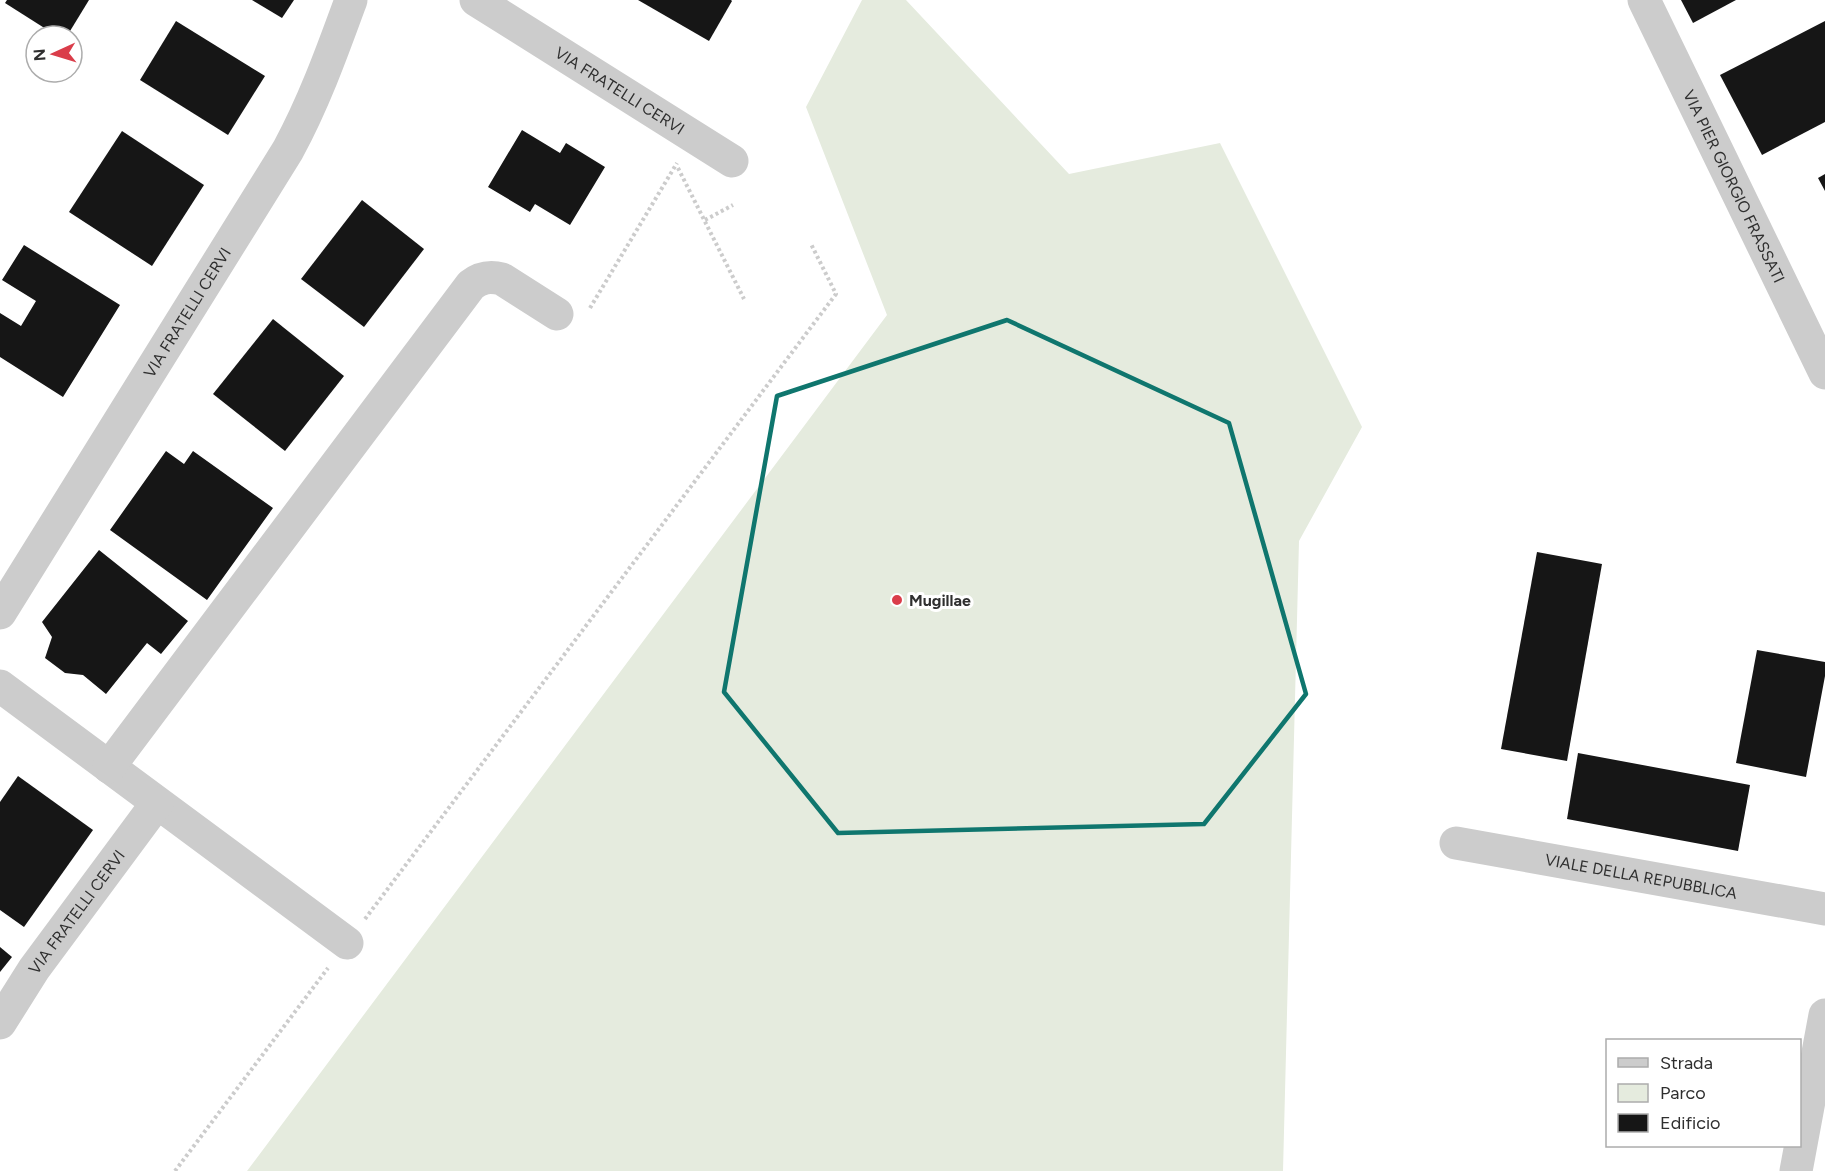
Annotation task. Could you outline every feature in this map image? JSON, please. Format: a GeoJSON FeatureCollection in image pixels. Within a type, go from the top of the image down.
{"type":"FeatureCollection","features":[{"type":"Feature","properties":{"kind":"street","name":"VIA FRATELLI CERVI"},"geometry":{"type":"LineString","coordinates":[[0,614],[288,150],[306,118],[351,0]]}},
{"type":"Feature","properties":{"kind":"street","name":"VIA FRATELLI CERVI"},"geometry":{"type":"LineString","coordinates":[[476,0],[732,161]]}},
{"type":"Feature","properties":{"kind":"street","name":"VIA PIER GIORGIO FRASSATI"},"geometry":{"type":"LineString","coordinates":[[1644,0],[1825,373]]}},
{"type":"Feature","properties":{"kind":"street"},"geometry":{"type":"LineString","coordinates":[[109,767],[471,285],[482,278],[502,279],[557,314]]}},
{"type":"Feature","properties":{"kind":"street"},"geometry":{"type":"LineString","coordinates":[[0,686],[347,943]]}},
{"type":"Feature","properties":{"kind":"street","name":"VIA FRATELLI CERVI"},"geometry":{"type":"LineString","coordinates":[[0,1023],[34,969],[156,803]]}},
{"type":"Feature","properties":{"kind":"street","name":"VIALE DELLA REPUBBLICA"},"geometry":{"type":"LineString","coordinates":[[1456,843],[1825,909]]}},
{"type":"Feature","properties":{"kind":"street"},"geometry":{"type":"LineString","coordinates":[[1801,1144],[1825,1015]]}},
{"type":"Feature","properties":{"kind":"street"},"geometry":{"type":"LineString","coordinates":[[1796,1171],[1800,1147]]}},
{"type":"Feature","properties":{"kind":"path"},"geometry":{"type":"LineString","coordinates":[[590,309],[693,137]]}},
{"type":"Feature","properties":{"kind":"path"},"geometry":{"type":"LineString","coordinates":[[677,164],[744,299]]}},
{"type":"Feature","properties":{"kind":"path"},"geometry":{"type":"LineString","coordinates":[[705,220],[733,205]]}},
{"type":"Feature","properties":{"kind":"path"},"geometry":{"type":"LineString","coordinates":[[175,1171],[836,294],[811,244]]}},
{"type":"Feature","properties":{"kind":"highlighted area"},"geometry":{"type":"Polygon","coordinates":[[[1007,320],[1229,423],[1306,694],[1204,824],[838,833],[724,692],[777,396],[1007,320]]]}},
{"type":"Feature","properties":{"kind":"green space"},"geometry":{"type":"Polygon","coordinates":[[[862,0],[906,0],[1069,174],[1220,143],[1362,427],[1299,541],[1283,1171],[247,1171],[887,315],[806,107],[862,0]]]}},
{"type":"Feature","properties":{"kind":"building"},"geometry":{"type":"Polygon","coordinates":[[[7,0],[89,0],[74,24],[38,24],[5,3],[7,0]]]}},
{"type":"Feature","properties":{"kind":"building"},"geometry":{"type":"Polygon","coordinates":[[[252,0],[294,0],[282,18],[252,0]]]}},
{"type":"Feature","properties":{"kind":"building"},"geometry":{"type":"Polygon","coordinates":[[[638,0],[731,0],[732,1],[709,41],[638,0]]]}},
{"type":"Feature","properties":{"kind":"building"},"geometry":{"type":"Polygon","coordinates":[[[1681,0],[1736,0],[1693,23],[1681,0]]]}},
{"type":"Feature","properties":{"kind":"building"},"geometry":{"type":"Polygon","coordinates":[[[176,21],[265,76],[228,135],[140,80],[176,21]]]}},
{"type":"Feature","properties":{"kind":"building"},"geometry":{"type":"Polygon","coordinates":[[[1825,21],[1825,122],[1762,155],[1720,75],[1825,21]]]}},
{"type":"Feature","properties":{"kind":"building"},"geometry":{"type":"Polygon","coordinates":[[[522,130],[560,153],[566,143],[605,167],[570,225],[535,204],[530,212],[488,187],[522,130]]]}},
{"type":"Feature","properties":{"kind":"building"},"geometry":{"type":"Polygon","coordinates":[[[122,131],[204,185],[152,266],[69,212],[122,131]]]}},
{"type":"Feature","properties":{"kind":"building"},"geometry":{"type":"Polygon","coordinates":[[[1825,174],[1825,191],[1818,178],[1825,174]]]}},
{"type":"Feature","properties":{"kind":"building"},"geometry":{"type":"Polygon","coordinates":[[[362,200],[424,249],[364,327],[301,279],[362,200]]]}},
{"type":"Feature","properties":{"kind":"building"},"geometry":{"type":"Polygon","coordinates":[[[24,245],[120,305],[63,397],[0,357],[0,313],[21,326],[36,301],[2,280],[24,245]]]}},
{"type":"Feature","properties":{"kind":"building"},"geometry":{"type":"Polygon","coordinates":[[[273,319],[344,376],[285,451],[213,394],[273,319]]]}},
{"type":"Feature","properties":{"kind":"building"},"geometry":{"type":"Polygon","coordinates":[[[166,451],[184,464],[193,451],[273,508],[207,600],[110,530],[166,451]]]}},
{"type":"Feature","properties":{"kind":"building"},"geometry":{"type":"Polygon","coordinates":[[[99,550],[188,621],[161,654],[147,643],[106,694],[83,675],[65,673],[45,658],[52,637],[42,622],[99,550]]]}},
{"type":"Feature","properties":{"kind":"building"},"geometry":{"type":"Polygon","coordinates":[[[1537,552],[1602,564],[1567,761],[1501,749],[1537,552]]]}},
{"type":"Feature","properties":{"kind":"building"},"geometry":{"type":"Polygon","coordinates":[[[1757,650],[1825,662],[1825,676],[1806,777],[1736,763],[1757,650]]]}},
{"type":"Feature","properties":{"kind":"building"},"geometry":{"type":"Polygon","coordinates":[[[1578,753],[1750,785],[1738,851],[1567,819],[1578,753]]]}},
{"type":"Feature","properties":{"kind":"building"},"geometry":{"type":"Polygon","coordinates":[[[18,776],[93,830],[24,927],[0,910],[0,802],[18,776]]]}},
{"type":"Feature","properties":{"kind":"building"},"geometry":{"type":"Polygon","coordinates":[[[0,947],[12,957],[0,972],[0,947]]]}},
{"type":"Feature","properties":{"kind":"place","name":"Mugillae"},"geometry":{"type":"Point","coordinates":[897,600]}}]}
